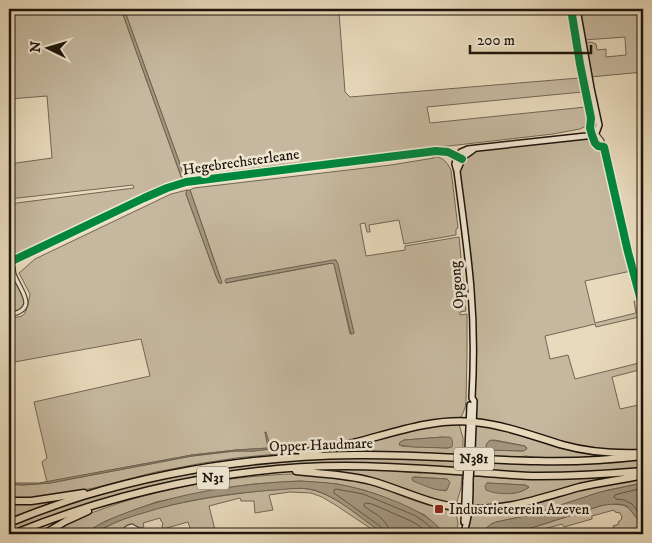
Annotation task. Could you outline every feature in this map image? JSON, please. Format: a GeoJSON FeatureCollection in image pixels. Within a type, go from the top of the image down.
{"type":"FeatureCollection","features":[{"type":"Feature","properties":{"kind":"highway","name":"N381"},"geometry":{"type":"LineString","coordinates":[[304,454],[416,427],[441,423],[472,422],[509,428],[579,448],[620,453],[643,452]]}},
{"type":"Feature","properties":{"kind":"highway","name":"Opper Haudmare"},"geometry":{"type":"LineString","coordinates":[[9,523],[74,499],[140,480],[232,463],[304,454],[538,461],[603,460],[643,456]]}},
{"type":"Feature","properties":{"kind":"highway","name":"Opper Haudmare"},"geometry":{"type":"LineString","coordinates":[[13,534],[112,500],[192,482],[248,473],[343,466],[536,476],[592,475],[643,471]]}},
{"type":"Feature","properties":{"kind":"highway"},"geometry":{"type":"LineString","coordinates":[[307,470],[372,481],[433,503],[467,508],[516,504],[579,488],[643,475]]}},
{"type":"Feature","properties":{"kind":"highway","name":"N31"},"geometry":{"type":"LineString","coordinates":[[9,501],[31,501],[70,494],[103,491]]}},
{"type":"Feature","properties":{"kind":"highway"},"geometry":{"type":"LineString","coordinates":[[44,534],[66,521],[112,500]]}},
{"type":"Feature","properties":{"kind":"main road"},"geometry":{"type":"LineString","coordinates":[[460,158],[464,150],[586,136],[596,133],[599,124],[577,9]]}},
{"type":"Feature","properties":{"kind":"main road","name":"Hegebrechsterleane"},"geometry":{"type":"LineString","coordinates":[[11,262],[144,198],[186,182],[436,151],[446,152],[460,158]]}},
{"type":"Feature","properties":{"kind":"main road","name":"Opgong"},"geometry":{"type":"LineString","coordinates":[[460,158],[456,164],[469,268],[474,364],[472,398],[474,401],[466,528],[464,533]]}},
{"type":"Feature","properties":{"kind":"street"},"geometry":{"type":"LineString","coordinates":[[596,133],[602,141],[643,308]]}},
{"type":"Feature","properties":{"kind":"street"},"geometry":{"type":"LineString","coordinates":[[9,315],[22,310],[26,300],[14,274],[11,262]]}},
{"type":"Feature","properties":{"kind":"street"},"geometry":{"type":"LineString","coordinates":[[124,534],[126,528],[132,526],[137,529],[138,534]]}},
{"type":"Feature","properties":{"kind":"shaded area"},"geometry":{"type":"Polygon","coordinates":[[[9,9],[121,9],[182,179],[167,183],[10,259],[9,204],[134,188],[133,185],[9,199],[9,164],[52,158],[47,96],[9,99],[9,9]]]}},
{"type":"Feature","properties":{"kind":"shaded area"},"geometry":{"type":"Polygon","coordinates":[[[124,9],[426,9],[339,12],[345,92],[350,97],[579,78],[567,9],[570,9],[590,115],[589,127],[587,128],[586,126],[580,129],[553,134],[185,178],[124,9]],[[582,92],[427,107],[430,123],[586,107],[582,92]]]}},
{"type":"Feature","properties":{"kind":"shaded area"},"geometry":{"type":"Polygon","coordinates":[[[572,9],[575,9],[596,124],[592,132],[592,115],[572,9]]]}},
{"type":"Feature","properties":{"kind":"shaded area"},"geometry":{"type":"Polygon","coordinates":[[[578,9],[643,9],[643,72],[590,77],[585,44],[592,42],[596,44],[597,50],[606,49],[606,57],[626,55],[625,37],[584,40],[578,9]]]}},
{"type":"Feature","properties":{"kind":"shaded area"},"geometry":{"type":"Polygon","coordinates":[[[591,138],[595,145],[602,149],[631,270],[585,281],[595,323],[636,313],[634,301],[640,302],[642,310],[638,313],[639,317],[596,327],[595,324],[545,336],[550,359],[568,355],[575,379],[643,362],[643,369],[612,377],[620,409],[643,404],[643,451],[601,450],[581,447],[479,421],[475,413],[475,355],[460,180],[462,164],[471,154],[483,150],[591,138]]]}},
{"type":"Feature","properties":{"kind":"shaded area"},"geometry":{"type":"Polygon","coordinates":[[[439,157],[444,160],[451,170],[458,228],[456,229],[456,235],[404,244],[399,220],[369,225],[370,232],[367,232],[365,223],[360,224],[366,256],[405,250],[405,246],[459,237],[466,311],[460,312],[460,315],[467,314],[466,401],[460,420],[306,451],[203,463],[156,472],[94,488],[32,498],[9,498],[9,484],[50,483],[192,456],[271,449],[265,432],[269,448],[236,450],[192,455],[47,482],[42,462],[47,458],[34,402],[150,376],[141,339],[9,363],[9,319],[22,316],[25,313],[30,294],[19,273],[35,259],[171,194],[187,190],[186,194],[216,276],[219,283],[222,283],[190,190],[439,157]],[[336,260],[226,283],[332,263],[334,264],[350,334],[354,333],[336,260]]]}},
{"type":"Feature","properties":{"kind":"shaded area"},"geometry":{"type":"Polygon","coordinates":[[[12,273],[24,298],[24,302],[20,309],[9,313],[9,275],[12,273]]]}},
{"type":"Feature","properties":{"kind":"shaded area"},"geometry":{"type":"Polygon","coordinates":[[[459,424],[463,438],[463,456],[315,453],[416,428],[459,424]],[[443,437],[404,440],[401,446],[448,448],[443,437]]]}},
{"type":"Feature","properties":{"kind":"shaded area"},"geometry":{"type":"Polygon","coordinates":[[[477,424],[480,424],[545,441],[619,455],[547,459],[526,456],[509,458],[474,456],[475,427],[477,424]],[[495,440],[489,441],[486,445],[489,450],[523,451],[527,448],[495,440]]]}},
{"type":"Feature","properties":{"kind":"shaded area"},"geometry":{"type":"Polygon","coordinates":[[[390,457],[463,461],[462,469],[350,464],[200,478],[19,528],[9,533],[9,526],[66,505],[124,488],[212,469],[279,460],[390,457]]]}},
{"type":"Feature","properties":{"kind":"shaded area"},"geometry":{"type":"Polygon","coordinates":[[[643,459],[643,468],[592,472],[536,473],[474,470],[474,461],[643,459]]]}},
{"type":"Feature","properties":{"kind":"shaded area"},"geometry":{"type":"Polygon","coordinates":[[[308,470],[388,470],[462,474],[461,488],[456,505],[441,503],[372,480],[308,470]],[[412,478],[435,489],[446,491],[447,479],[412,478]]]}},
{"type":"Feature","properties":{"kind":"shaded area"},"geometry":{"type":"Polygon","coordinates":[[[289,474],[354,478],[433,506],[455,509],[458,523],[457,534],[443,534],[425,515],[376,494],[337,484],[300,481],[232,487],[156,502],[106,521],[84,534],[49,534],[65,524],[94,512],[165,491],[215,481],[289,474]]]}},
{"type":"Feature","properties":{"kind":"shaded area"},"geometry":{"type":"Polygon","coordinates":[[[637,474],[501,505],[472,506],[473,475],[637,474]],[[487,483],[507,493],[516,493],[529,487],[525,485],[487,483]]]}},
{"type":"Feature","properties":{"kind":"shaded area"},"geometry":{"type":"Polygon","coordinates":[[[643,476],[643,483],[608,490],[530,515],[496,522],[480,534],[465,534],[473,511],[643,476]]]}},
{"type":"Feature","properties":{"kind":"shaded area"},"geometry":{"type":"Polygon","coordinates":[[[298,488],[320,492],[340,502],[377,529],[379,534],[362,534],[373,530],[322,497],[311,493],[290,492],[269,495],[273,510],[255,513],[254,501],[241,501],[240,498],[209,506],[216,534],[192,534],[188,522],[163,529],[163,523],[160,518],[143,523],[144,527],[125,527],[122,534],[93,534],[136,514],[167,506],[235,494],[298,488]]]}},
{"type":"Feature","properties":{"kind":"shaded area"},"geometry":{"type":"Polygon","coordinates":[[[67,497],[9,518],[9,502],[67,497]]]}},
{"type":"Feature","properties":{"kind":"shaded area"},"geometry":{"type":"Polygon","coordinates":[[[610,504],[623,505],[629,508],[643,526],[643,534],[638,534],[642,531],[636,534],[616,534],[613,526],[619,524],[618,522],[622,517],[620,513],[614,510],[564,527],[562,524],[537,531],[537,534],[502,534],[541,525],[610,504]]]}},
{"type":"Feature","properties":{"kind":"water"},"geometry":{"type":"Polygon","coordinates":[[[121,9],[124,9],[185,178],[182,179],[121,9]]]}},
{"type":"Feature","properties":{"kind":"water"},"geometry":{"type":"Polygon","coordinates":[[[187,190],[190,190],[222,283],[219,283],[216,276],[186,194],[187,190]]]}},
{"type":"Feature","properties":{"kind":"water"},"geometry":{"type":"Polygon","coordinates":[[[336,260],[338,264],[353,334],[351,334],[334,264],[332,263],[226,283],[225,281],[226,279],[336,260]]]}},
{"type":"Feature","properties":{"kind":"water"},"geometry":{"type":"Polygon","coordinates":[[[265,432],[271,449],[192,456],[50,483],[9,484],[39,483],[192,455],[236,450],[268,448],[265,432]]]}},
{"type":"Feature","properties":{"kind":"water"},"geometry":{"type":"Polygon","coordinates":[[[450,437],[452,439],[452,447],[412,447],[399,445],[404,440],[450,437]]]}},
{"type":"Feature","properties":{"kind":"water"},"geometry":{"type":"Polygon","coordinates":[[[491,440],[525,446],[527,449],[523,451],[489,450],[486,445],[491,440]]]}},
{"type":"Feature","properties":{"kind":"water"},"geometry":{"type":"Polygon","coordinates":[[[413,477],[447,479],[450,482],[447,490],[439,490],[413,481],[413,477]]]}},
{"type":"Feature","properties":{"kind":"water"},"geometry":{"type":"Polygon","coordinates":[[[300,481],[347,486],[395,501],[426,516],[437,525],[443,534],[379,534],[377,529],[328,495],[315,490],[298,488],[241,493],[190,501],[132,516],[94,533],[84,534],[117,516],[178,497],[239,486],[300,481]]]}},
{"type":"Feature","properties":{"kind":"water"},"geometry":{"type":"Polygon","coordinates":[[[487,483],[525,485],[529,487],[520,492],[502,494],[486,490],[485,486],[487,483]]]}},
{"type":"Feature","properties":{"kind":"water"},"geometry":{"type":"Polygon","coordinates":[[[643,483],[643,526],[627,506],[614,504],[600,506],[528,529],[502,534],[480,534],[496,522],[530,515],[600,492],[643,483]]]}},
{"type":"Feature","properties":{"kind":"cycle path"},"geometry":{"type":"LineString","coordinates":[[571,9],[591,118],[590,128],[595,143],[598,146],[604,147],[643,308]]}},
{"type":"Feature","properties":{"kind":"cycle path"},"geometry":{"type":"LineString","coordinates":[[9,262],[144,198],[186,182],[436,151],[448,152],[462,159]]}},
{"type":"Feature","properties":{"kind":"place","name":"Industrieterrein Azeven"},"geometry":{"type":"Point","coordinates":[439,509]}}]}
